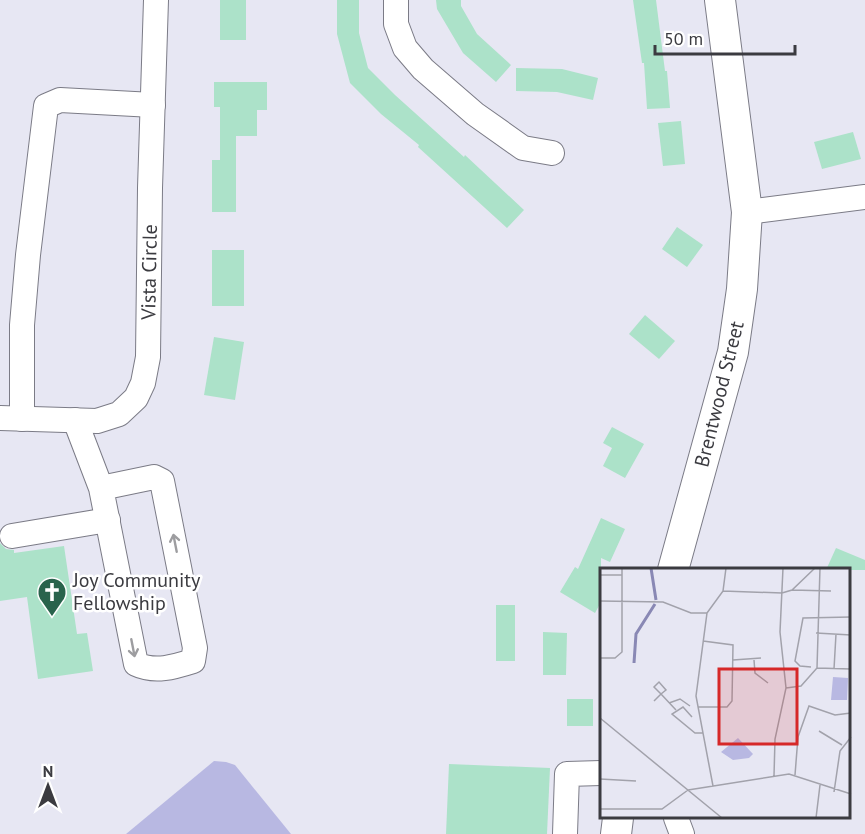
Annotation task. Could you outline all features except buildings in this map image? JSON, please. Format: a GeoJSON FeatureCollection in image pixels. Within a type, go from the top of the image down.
{"type":"FeatureCollection","features":[{"type":"Feature","properties":{"kind":"main road","name":"Brentwood Street"},"geometry":{"type":"LineString","coordinates":[[674,568],[733,352],[742,289],[747,212],[720,0]]}},
{"type":"Feature","properties":{"kind":"main road"},"geometry":{"type":"LineString","coordinates":[[616,834],[618,819]]}},
{"type":"Feature","properties":{"kind":"street","name":"Vista Circle"},"geometry":{"type":"LineString","coordinates":[[11,418],[97,421],[118,414],[136,398],[143,383],[148,357],[156,0]]}},
{"type":"Feature","properties":{"kind":"street"},"geometry":{"type":"LineString","coordinates":[[396,0],[396,24],[405,48],[423,69],[475,114],[523,148],[552,153]]}},
{"type":"Feature","properties":{"kind":"street"},"geometry":{"type":"LineString","coordinates":[[11,418],[46,106],[60,100],[153,105]]}},
{"type":"Feature","properties":{"kind":"street"},"geometry":{"type":"LineString","coordinates":[[747,212],[865,197]]}},
{"type":"Feature","properties":{"kind":"street"},"geometry":{"type":"LineString","coordinates":[[75,420],[101,488],[136,664],[146,669],[170,668],[193,661],[195,648],[162,481],[154,477],[101,488]]}},
{"type":"Feature","properties":{"kind":"street"},"geometry":{"type":"LineString","coordinates":[[12,536],[108,520]]}},
{"type":"Feature","properties":{"kind":"street"},"geometry":{"type":"LineString","coordinates":[[565,834],[567,774],[600,774]]}},
{"type":"Feature","properties":{"kind":"street"},"geometry":{"type":"LineString","coordinates":[[676,819],[682,834]]}},
{"type":"Feature","properties":{"kind":"shaded area"},"geometry":{"type":"Polygon","coordinates":[[[214,761],[235,765],[291,834],[126,834],[214,761]]]}},
{"type":"Feature","properties":{"kind":"place","name":"Joy Community Fellowship"},"geometry":{"type":"Point","coordinates":[52,618]}}]}
